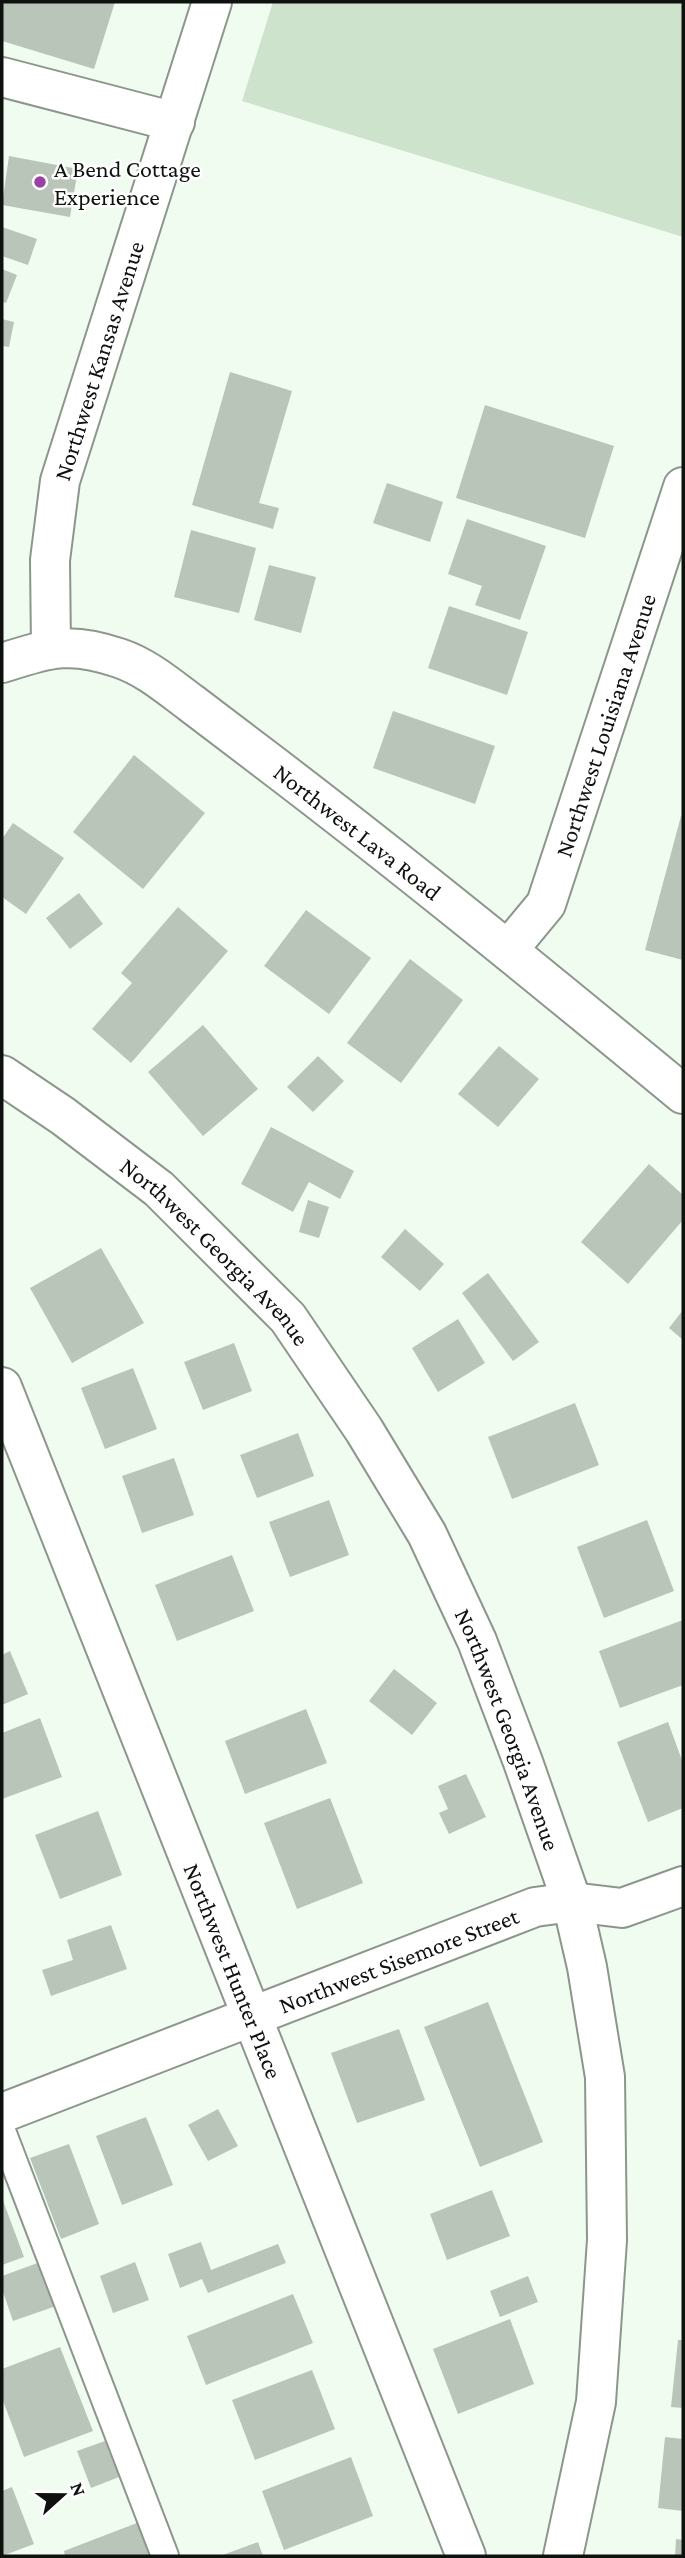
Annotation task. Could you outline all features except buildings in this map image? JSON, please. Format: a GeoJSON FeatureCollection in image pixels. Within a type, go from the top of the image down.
{"type":"FeatureCollection","features":[{"type":"Feature","properties":{"kind":"street","name":"Northwest Kansas Avenue"},"geometry":{"type":"LineString","coordinates":[[51,648],[50,560],[60,481],[212,2]]}},
{"type":"Feature","properties":{"kind":"street"},"geometry":{"type":"LineString","coordinates":[[2,78],[175,121]]}},
{"type":"Feature","properties":{"kind":"street","name":"Northwest Louisiana Avenue"},"geometry":{"type":"LineString","coordinates":[[508,950],[546,904],[683,487]]}},
{"type":"Feature","properties":{"kind":"street","name":"Northwest Lava Road"},"geometry":{"type":"LineString","coordinates":[[2,663],[66,646],[94,650],[122,659],[152,674],[508,950],[683,1094]]}},
{"type":"Feature","properties":{"kind":"street","name":"Northwest Georgia Avenue"},"geometry":{"type":"LineString","coordinates":[[2,1075],[63,1116],[159,1189],[279,1309],[295,1329],[364,1430],[427,1534],[477,1642],[523,1762],[572,1902],[587,1967],[605,2077],[607,2240],[596,2402],[562,2556]]}},
{"type":"Feature","properties":{"kind":"street","name":"Northwest Hunter Place"},"geometry":{"type":"LineString","coordinates":[[2,1387],[466,2556]]}},
{"type":"Feature","properties":{"kind":"street","name":"Northwest Sisemore Street"},"geometry":{"type":"LineString","coordinates":[[2,2113],[535,1907],[572,1902],[622,1908],[683,1886]]}},
{"type":"Feature","properties":{"kind":"lane"},"geometry":{"type":"LineString","coordinates":[[2,2131],[165,2556]]}},
{"type":"Feature","properties":{"kind":"green space"},"geometry":{"type":"Polygon","coordinates":[[[273,2],[683,2],[683,237],[242,101],[273,2]]]}},
{"type":"Feature","properties":{"kind":"place","name":"A Bend Cottage Experience"},"geometry":{"type":"Point","coordinates":[40,182]}}]}
